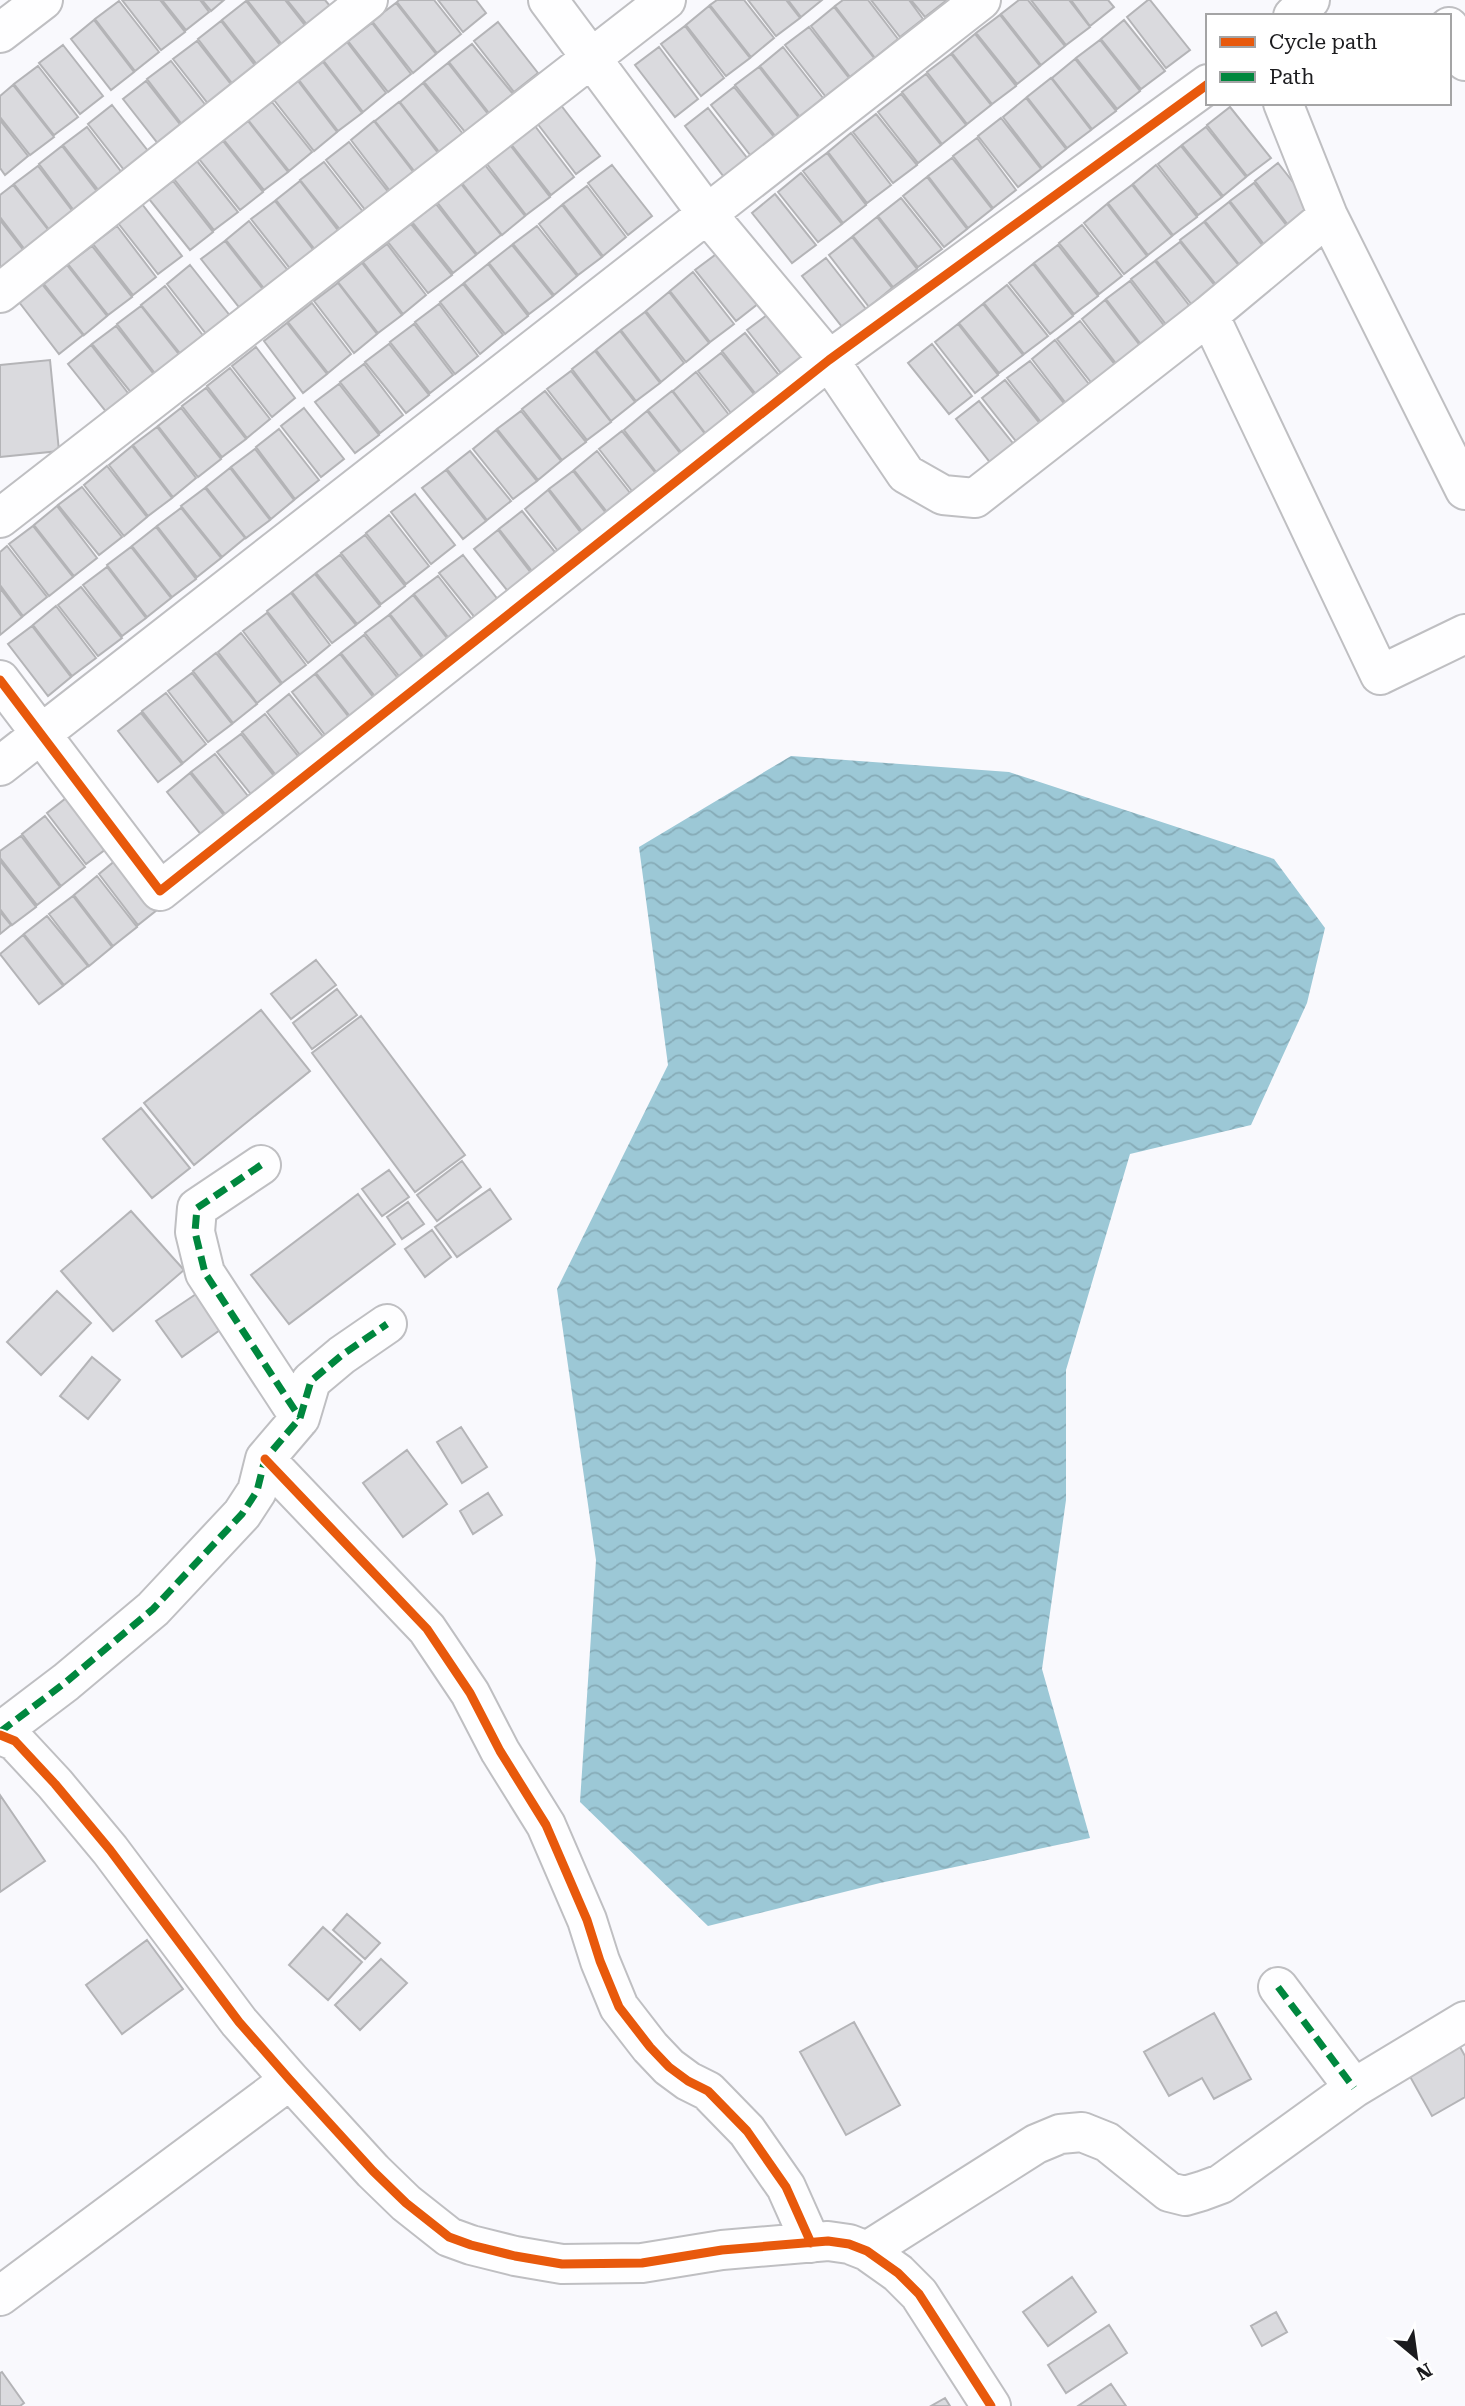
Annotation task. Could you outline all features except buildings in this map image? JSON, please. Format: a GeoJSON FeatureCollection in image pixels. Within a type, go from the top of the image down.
{"type":"FeatureCollection","features":[{"type":"Feature","properties":{"kind":"street"},"geometry":{"type":"LineString","coordinates":[[0,33],[43,0]]}},
{"type":"Feature","properties":{"kind":"street"},"geometry":{"type":"LineString","coordinates":[[0,293],[368,0]]}},
{"type":"Feature","properties":{"kind":"street"},"geometry":{"type":"LineString","coordinates":[[548,0],[708,215],[829,360],[906,474],[943,495],[975,498],[1209,315],[1328,216]]}},
{"type":"Feature","properties":{"kind":"street"},"geometry":{"type":"LineString","coordinates":[[0,517],[666,0]]}},
{"type":"Feature","properties":{"kind":"street"},"geometry":{"type":"LineString","coordinates":[[0,766],[981,0]]}},
{"type":"Feature","properties":{"kind":"street"},"geometry":{"type":"LineString","coordinates":[[1295,14],[1310,0]]}},
{"type":"Feature","properties":{"kind":"street"},"geometry":{"type":"LineString","coordinates":[[1451,31],[1465,61]]}},
{"type":"Feature","properties":{"kind":"street"},"geometry":{"type":"LineString","coordinates":[[0,680],[160,891],[829,360],[1206,85]]}},
{"type":"Feature","properties":{"kind":"street"},"geometry":{"type":"LineString","coordinates":[[1284,105],[1328,216],[1465,490]]}},
{"type":"Feature","properties":{"kind":"street"},"geometry":{"type":"LineString","coordinates":[[1209,315],[1380,675],[1465,634]]}},
{"type":"Feature","properties":{"kind":"street"},"geometry":{"type":"LineString","coordinates":[[261,1164],[197,1208],[195,1232],[205,1273],[300,1418]]}},
{"type":"Feature","properties":{"kind":"street"},"geometry":{"type":"LineString","coordinates":[[387,1324],[342,1355],[311,1381],[300,1418],[265,1459],[257,1491],[242,1514],[152,1609],[66,1682],[0,1733],[15,1741],[110,1850],[239,2022],[290,2080],[373,2171],[406,2203],[449,2237],[515,2256],[575,2264],[642,2263],[722,2250],[828,2241],[849,2244],[867,2251],[898,2273],[919,2294],[991,2406]]}},
{"type":"Feature","properties":{"kind":"street"},"geometry":{"type":"LineString","coordinates":[[265,1459],[427,1629],[470,1693],[500,1751],[546,1825],[587,1920],[619,2007],[669,2067],[708,2091],[747,2131],[786,2186],[811,2243]]}},
{"type":"Feature","properties":{"kind":"street"},"geometry":{"type":"LineString","coordinates":[[1278,1987],[1354,2088]]}},
{"type":"Feature","properties":{"kind":"street"},"geometry":{"type":"LineString","coordinates":[[867,2251],[1036,2144],[1060,2134],[1082,2132],[1107,2142],[1169,2192],[1185,2196],[1221,2184],[1354,2088],[1465,2021]]}},
{"type":"Feature","properties":{"kind":"street"},"geometry":{"type":"LineString","coordinates":[[0,2296],[290,2080]]}},
{"type":"Feature","properties":{"kind":"water"},"geometry":{"type":"Polygon","coordinates":[[[791,756],[1009,772],[1274,859],[1325,928],[1307,1003],[1251,1125],[1130,1154],[1066,1370],[1066,1500],[1042,1669],[1090,1838],[880,1883],[708,1926],[580,1802],[596,1560],[557,1289],[668,1065],[639,847],[791,756]]]}},
{"type":"Feature","properties":{"kind":"marked path"},"geometry":{"type":"LineString","coordinates":[[261,1165],[197,1208],[195,1232],[205,1273],[300,1418]]}},
{"type":"Feature","properties":{"kind":"marked path"},"geometry":{"type":"LineString","coordinates":[[0,1732],[66,1682],[153,1609],[242,1514],[257,1491],[265,1459],[300,1418],[311,1381],[342,1355],[387,1324]]}},
{"type":"Feature","properties":{"kind":"marked path"},"geometry":{"type":"LineString","coordinates":[[1278,1987],[1354,2088]]}},
{"type":"Feature","properties":{"kind":"cycle path"},"geometry":{"type":"LineString","coordinates":[[0,680],[160,891],[829,360],[1206,85]]}},
{"type":"Feature","properties":{"kind":"cycle path"},"geometry":{"type":"LineString","coordinates":[[265,1459],[427,1629],[470,1693],[500,1751],[546,1825],[587,1920],[619,2007],[669,2067],[708,2091],[747,2131],[786,2187],[811,2243]]}},
{"type":"Feature","properties":{"kind":"cycle path"},"geometry":{"type":"LineString","coordinates":[[0,1735],[15,1741],[55,1784],[110,1850],[239,2022],[290,2080],[373,2171],[406,2203],[449,2237],[515,2256],[562,2264],[642,2263],[722,2250],[828,2241],[849,2244],[867,2251],[898,2273],[919,2294],[991,2406]]}}]}
